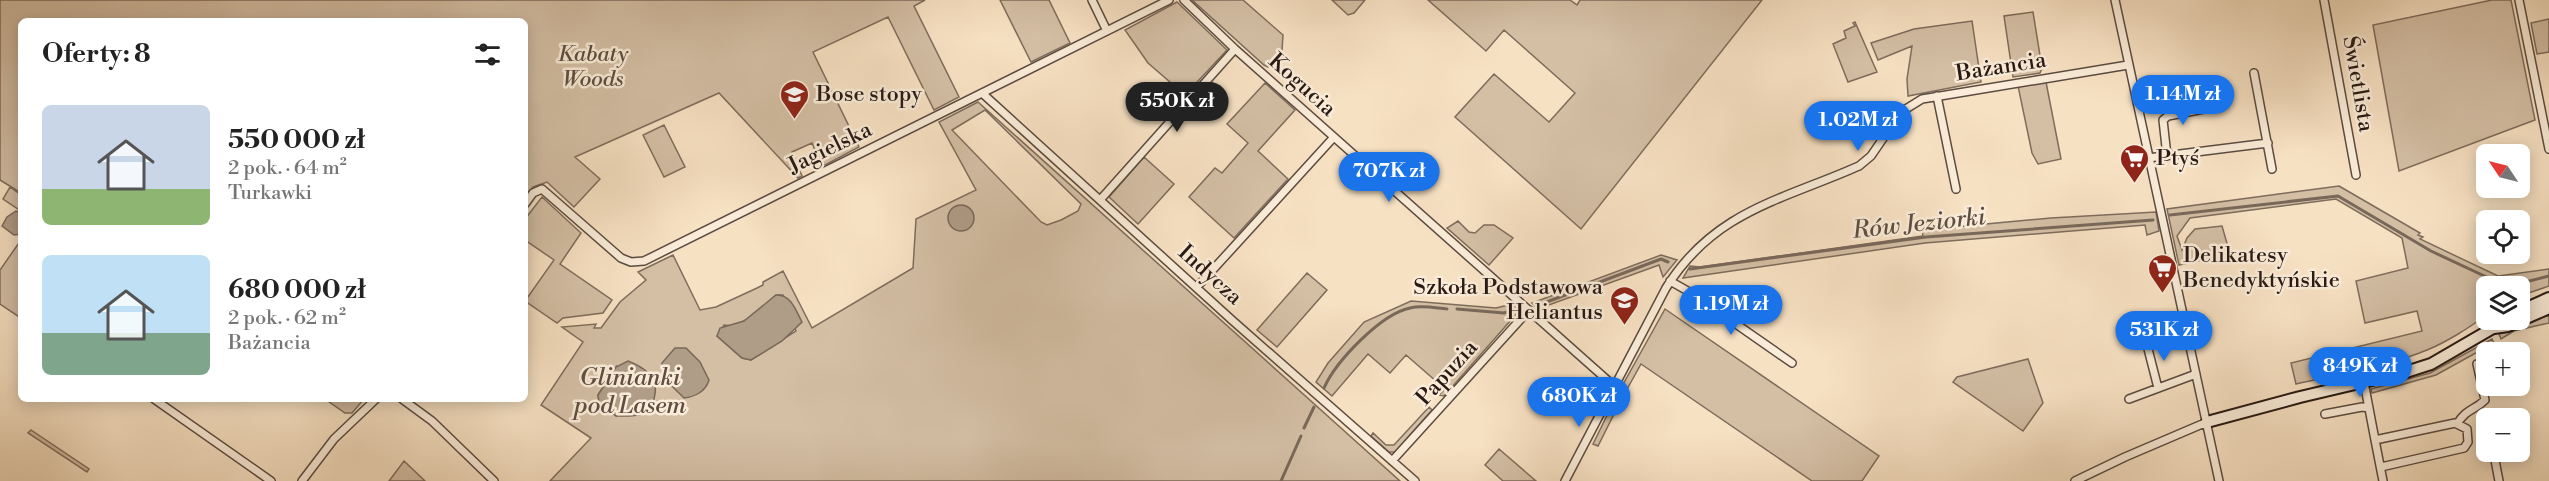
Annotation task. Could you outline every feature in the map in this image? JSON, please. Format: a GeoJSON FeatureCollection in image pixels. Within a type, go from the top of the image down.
{"type":"FeatureCollection","features":[{"type":"Feature","properties":{"kind":"street"},"geometry":{"type":"LineString","coordinates":[[1092,0],[1107,31]]}},
{"type":"Feature","properties":{"kind":"street","name":"Jagielska"},"geometry":{"type":"LineString","coordinates":[[528,200],[533,193],[542,189],[621,258],[631,262],[644,261],[1169,0]]}},
{"type":"Feature","properties":{"kind":"street","name":"Kogucia"},"geometry":{"type":"LineString","coordinates":[[1184,0],[1235,49],[1614,386]]}},
{"type":"Feature","properties":{"kind":"street"},"geometry":{"type":"LineString","coordinates":[[2115,0],[2219,481]]}},
{"type":"Feature","properties":{"kind":"street","name":"Świetlista"},"geometry":{"type":"LineString","coordinates":[[2324,0],[2356,175]]}},
{"type":"Feature","properties":{"kind":"street"},"geometry":{"type":"LineString","coordinates":[[2519,0],[2546,124],[2549,149]]}},
{"type":"Feature","properties":{"kind":"street"},"geometry":{"type":"LineString","coordinates":[[1100,200],[1235,49]]}},
{"type":"Feature","properties":{"kind":"street","name":"Bażancia"},"geometry":{"type":"LineString","coordinates":[[1565,481],[1670,281],[1685,260],[1727,222],[1859,166],[1871,156],[1901,112],[1922,99],[2128,64]]}},
{"type":"Feature","properties":{"kind":"street"},"geometry":{"type":"LineString","coordinates":[[2254,73],[2272,169]]}},
{"type":"Feature","properties":{"kind":"street","name":"Indycza"},"geometry":{"type":"LineString","coordinates":[[982,93],[1415,481]]}},
{"type":"Feature","properties":{"kind":"street"},"geometry":{"type":"LineString","coordinates":[[1937,96],[1956,189]]}},
{"type":"Feature","properties":{"kind":"street"},"geometry":{"type":"LineString","coordinates":[[2167,156],[2163,120],[2168,116],[2214,107]]}},
{"type":"Feature","properties":{"kind":"street"},"geometry":{"type":"LineString","coordinates":[[1197,287],[1334,137]]}},
{"type":"Feature","properties":{"kind":"street"},"geometry":{"type":"LineString","coordinates":[[2148,158],[2268,143]]}},
{"type":"Feature","properties":{"kind":"street"},"geometry":{"type":"LineString","coordinates":[[1670,281],[1792,363]]}},
{"type":"Feature","properties":{"kind":"street"},"geometry":{"type":"LineString","coordinates":[[2530,307],[2549,298]]}},
{"type":"Feature","properties":{"kind":"street"},"geometry":{"type":"LineString","coordinates":[[2530,316],[2549,308]]}},
{"type":"Feature","properties":{"kind":"street","name":"Papuzia"},"geometry":{"type":"LineString","coordinates":[[1392,461],[1529,310]]}},
{"type":"Feature","properties":{"kind":"street"},"geometry":{"type":"LineString","coordinates":[[2075,481],[2207,422],[2431,364],[2490,330]]}},
{"type":"Feature","properties":{"kind":"street"},"geometry":{"type":"LineString","coordinates":[[2146,341],[2158,388]]}},
{"type":"Feature","properties":{"kind":"street"},"geometry":{"type":"LineString","coordinates":[[2129,399],[2196,374]]}},
{"type":"Feature","properties":{"kind":"street"},"geometry":{"type":"LineString","coordinates":[[2364,382],[2383,481]]}},
{"type":"Feature","properties":{"kind":"street"},"geometry":{"type":"LineString","coordinates":[[2457,424],[2467,410],[2480,406],[2485,400],[2484,396]]}},
{"type":"Feature","properties":{"kind":"street"},"geometry":{"type":"LineString","coordinates":[[158,402],[271,481]]}},
{"type":"Feature","properties":{"kind":"street"},"geometry":{"type":"LineString","coordinates":[[302,481],[334,439],[373,402]]}},
{"type":"Feature","properties":{"kind":"street"},"geometry":{"type":"LineString","coordinates":[[406,402],[432,421],[494,481]]}},
{"type":"Feature","properties":{"kind":"street"},"geometry":{"type":"LineString","coordinates":[[2325,414],[2362,407],[2369,408]]}},
{"type":"Feature","properties":{"kind":"street"},"geometry":{"type":"LineString","coordinates":[[2375,440],[2457,424],[2467,429],[2468,442],[2464,448],[2381,467]]}},
{"type":"Feature","properties":{"kind":"street"},"geometry":{"type":"LineString","coordinates":[[2495,462],[2499,481]]}},
{"type":"Feature","properties":{"kind":"green space","name":"Kabaty Woods"},"geometry":{"type":"Polygon","coordinates":[[[0,0],[925,0],[914,6],[959,97],[934,110],[888,17],[813,52],[859,147],[825,165],[820,162],[812,143],[792,152],[802,176],[798,178],[719,93],[575,157],[600,179],[574,207],[547,182],[533,187],[528,193],[528,18],[18,18],[18,191],[0,180],[0,0]]]}},
{"type":"Feature","properties":{"kind":"green space"},"geometry":{"type":"Polygon","coordinates":[[[1000,0],[1049,0],[1070,43],[1031,62],[1000,0]]]}},
{"type":"Feature","properties":{"kind":"green space"},"geometry":{"type":"Polygon","coordinates":[[[1192,0],[1243,0],[1283,35],[1282,50],[1268,67],[1264,65],[1192,0]]]}},
{"type":"Feature","properties":{"kind":"green space"},"geometry":{"type":"Polygon","coordinates":[[[1332,0],[1365,0],[1354,13],[1348,15],[1332,0]]]}},
{"type":"Feature","properties":{"kind":"green space"},"geometry":{"type":"Polygon","coordinates":[[[1428,0],[1570,0],[1577,5],[1580,0],[1762,0],[1581,229],[1455,117],[1494,74],[1549,122],[1575,93],[1504,30],[1486,51],[1428,0]]]}},
{"type":"Feature","properties":{"kind":"green space"},"geometry":{"type":"Polygon","coordinates":[[[2492,0],[2511,0],[2535,120],[2399,171],[2373,25],[2492,0]]]}},
{"type":"Feature","properties":{"kind":"green space"},"geometry":{"type":"Polygon","coordinates":[[[1177,2],[1227,50],[1185,95],[1148,63],[1125,30],[1177,2]]]}},
{"type":"Feature","properties":{"kind":"green space"},"geometry":{"type":"Polygon","coordinates":[[[2033,12],[2042,68],[2040,73],[2013,77],[2004,16],[2033,12]]]}},
{"type":"Feature","properties":{"kind":"green space"},"geometry":{"type":"Polygon","coordinates":[[[2549,19],[2549,52],[2537,54],[2531,23],[2549,19]]]}},
{"type":"Feature","properties":{"kind":"green space"},"geometry":{"type":"Polygon","coordinates":[[[1972,21],[1981,82],[1908,96],[1907,79],[1912,46],[1878,60],[1871,43],[1914,29],[1972,21]]]}},
{"type":"Feature","properties":{"kind":"green space"},"geometry":{"type":"Polygon","coordinates":[[[1855,22],[1877,72],[1848,82],[1833,44],[1846,38],[1844,31],[1855,26],[1853,23],[1855,22]]]}},
{"type":"Feature","properties":{"kind":"green space"},"geometry":{"type":"Polygon","coordinates":[[[2046,82],[2061,159],[2038,164],[2032,153],[2018,86],[2046,82]]]}},
{"type":"Feature","properties":{"kind":"green space"},"geometry":{"type":"Polygon","coordinates":[[[1265,83],[1295,110],[1258,151],[1288,179],[1234,238],[1189,197],[1215,168],[1222,173],[1248,143],[1227,124],[1265,83]]]}},
{"type":"Feature","properties":{"kind":"green space"},"geometry":{"type":"Polygon","coordinates":[[[978,102],[1400,481],[550,481],[591,438],[541,405],[583,342],[562,327],[596,324],[594,328],[601,328],[620,302],[646,280],[638,272],[673,255],[700,310],[716,307],[757,288],[783,271],[812,328],[913,268],[916,219],[976,190],[939,122],[978,102]],[[985,110],[952,130],[1041,222],[1047,225],[1078,211],[1081,204],[985,110]],[[776,295],[738,324],[724,325],[717,336],[742,358],[751,360],[796,331],[783,295],[776,295]],[[616,367],[598,395],[599,402],[616,416],[616,367]]]}},
{"type":"Feature","properties":{"kind":"green space"},"geometry":{"type":"Polygon","coordinates":[[[664,125],[685,167],[664,177],[643,135],[664,125]]]}},
{"type":"Feature","properties":{"kind":"green space"},"geometry":{"type":"Polygon","coordinates":[[[1144,157],[1174,184],[1138,224],[1109,197],[1144,157]]]}},
{"type":"Feature","properties":{"kind":"green space"},"geometry":{"type":"Polygon","coordinates":[[[2339,186],[2420,233],[2418,235],[2423,237],[2420,239],[2498,276],[2476,276],[2476,322],[2443,343],[2395,361],[2296,384],[2291,363],[2422,331],[2417,311],[2365,323],[2356,281],[2408,268],[2402,238],[2336,199],[2190,218],[2177,236],[2182,250],[2187,238],[2195,229],[2222,226],[2230,254],[2179,265],[2167,209],[2339,186]]]}},
{"type":"Feature","properties":{"kind":"green space"},"geometry":{"type":"Polygon","coordinates":[[[10,187],[18,193],[18,209],[3,199],[10,187]]]}},
{"type":"Feature","properties":{"kind":"green space"},"geometry":{"type":"Polygon","coordinates":[[[542,197],[581,233],[560,264],[612,300],[603,313],[563,318],[557,323],[528,303],[528,297],[554,260],[528,242],[528,215],[542,197]]]}},
{"type":"Feature","properties":{"kind":"green space"},"geometry":{"type":"Polygon","coordinates":[[[2156,212],[2159,231],[2147,235],[2145,225],[1925,243],[1683,278],[1690,266],[1700,267],[1923,236],[1922,230],[2051,218],[2156,212]]]}},
{"type":"Feature","properties":{"kind":"green space"},"geometry":{"type":"Polygon","coordinates":[[[1458,221],[1469,232],[1475,233],[1484,225],[1494,225],[1513,238],[1489,265],[1447,228],[1458,221]]]}},
{"type":"Feature","properties":{"kind":"green space"},"geometry":{"type":"Polygon","coordinates":[[[18,244],[18,316],[0,304],[0,270],[18,244]]]}},
{"type":"Feature","properties":{"kind":"green space"},"geometry":{"type":"Polygon","coordinates":[[[1661,255],[1677,260],[1663,277],[1659,265],[1538,309],[1532,303],[1661,255]]]}},
{"type":"Feature","properties":{"kind":"green space"},"geometry":{"type":"Polygon","coordinates":[[[2549,269],[2549,286],[2530,293],[2530,276],[2498,276],[2549,269]]]}},
{"type":"Feature","properties":{"kind":"green space"},"geometry":{"type":"Polygon","coordinates":[[[1307,273],[1327,290],[1277,347],[1257,330],[1307,273]]]}},
{"type":"Feature","properties":{"kind":"green space"},"geometry":{"type":"Polygon","coordinates":[[[1411,301],[1496,308],[1512,304],[1519,311],[1444,396],[1439,395],[1445,389],[1406,355],[1390,373],[1368,354],[1332,396],[1316,382],[1328,363],[1364,322],[1411,301]]]}},
{"type":"Feature","properties":{"kind":"green space"},"geometry":{"type":"Polygon","coordinates":[[[1665,309],[1879,456],[1862,481],[1812,481],[1641,364],[1626,391],[1621,388],[1665,309]]]}},
{"type":"Feature","properties":{"kind":"green space"},"geometry":{"type":"Polygon","coordinates":[[[2549,315],[2549,323],[2530,327],[2530,322],[2549,315]]]}},
{"type":"Feature","properties":{"kind":"green space"},"geometry":{"type":"Polygon","coordinates":[[[2510,330],[2518,330],[2501,339],[2499,334],[2510,330]]]}},
{"type":"Feature","properties":{"kind":"green space"},"geometry":{"type":"Polygon","coordinates":[[[2476,348],[2476,353],[2436,375],[2372,393],[2371,389],[2430,373],[2476,348]]]}},
{"type":"Feature","properties":{"kind":"green space"},"geometry":{"type":"Polygon","coordinates":[[[2028,359],[2043,403],[2023,431],[1953,382],[1957,377],[2028,359]]]}},
{"type":"Feature","properties":{"kind":"green space"},"geometry":{"type":"Polygon","coordinates":[[[1618,393],[1623,396],[1598,446],[1593,444],[1618,393]]]}},
{"type":"Feature","properties":{"kind":"green space"},"geometry":{"type":"Polygon","coordinates":[[[329,402],[361,402],[352,413],[345,413],[329,402]]]}},
{"type":"Feature","properties":{"kind":"green space"},"geometry":{"type":"Polygon","coordinates":[[[1429,407],[1432,410],[1395,452],[1389,452],[1371,436],[1373,433],[1386,445],[1394,445],[1429,407]]]}},
{"type":"Feature","properties":{"kind":"green space"},"geometry":{"type":"Polygon","coordinates":[[[31,430],[89,469],[87,472],[28,433],[31,430]]]}},
{"type":"Feature","properties":{"kind":"green space"},"geometry":{"type":"Polygon","coordinates":[[[1499,449],[1536,481],[1503,481],[1485,465],[1499,449]]]}},
{"type":"Feature","properties":{"kind":"green space"},"geometry":{"type":"Polygon","coordinates":[[[404,461],[425,481],[389,481],[404,461]]]}},
{"type":"Feature","properties":{"kind":"water"},"geometry":{"type":"Polygon","coordinates":[[[961,205],[970,209],[974,218],[970,227],[961,231],[952,227],[948,218],[952,209],[961,205]]]}},
{"type":"Feature","properties":{"kind":"water"},"geometry":{"type":"Polygon","coordinates":[[[18,212],[18,234],[14,235],[2,226],[7,217],[18,212]]]}},
{"type":"Feature","properties":{"kind":"water","name":"Glinianki pod Lasem"},"geometry":{"type":"Polygon","coordinates":[[[776,295],[789,300],[802,322],[782,341],[751,360],[742,358],[717,336],[720,328],[744,321],[776,295]]]}},
{"type":"Feature","properties":{"kind":"water","name":"Glinianki pod Lasem"},"geometry":{"type":"Polygon","coordinates":[[[675,348],[686,348],[700,362],[709,380],[700,393],[684,398],[664,374],[662,363],[675,348]]]}},
{"type":"Feature","properties":{"kind":"water","name":"Glinianki pod Lasem"},"geometry":{"type":"Polygon","coordinates":[[[628,361],[644,369],[652,377],[655,388],[654,399],[651,407],[645,413],[616,416],[599,402],[598,395],[616,367],[628,361]]]}},
{"type":"Feature","properties":{"kind":"waterway"},"geometry":{"type":"LineString","coordinates":[[2170,215],[2338,196],[2431,251],[2495,281],[2518,284],[2549,276]]}},
{"type":"Feature","properties":{"kind":"waterway","name":"Rów Jeziorki"},"geometry":{"type":"LineString","coordinates":[[1690,269],[1926,237],[2153,220]]}},
{"type":"Feature","properties":{"kind":"waterway","name":"Rów Jeziorki"},"geometry":{"type":"LineString","coordinates":[[1536,306],[1661,259],[1668,262]]}},
{"type":"Feature","properties":{"kind":"waterway","name":"Rów Jeziorki"},"geometry":{"type":"LineString","coordinates":[[1324,388],[1349,352],[1386,319],[1398,312],[1415,307],[1447,309]]}},
{"type":"Feature","properties":{"kind":"waterway","name":"Rów Jeziorki"},"geometry":{"type":"LineString","coordinates":[[1457,309],[1504,313],[1513,310]]}},
{"type":"Feature","properties":{"kind":"waterway","name":"Rów Jeziorki"},"geometry":{"type":"LineString","coordinates":[[1304,428],[1314,407]]}},
{"type":"Feature","properties":{"kind":"waterway","name":"Rów Jeziorki"},"geometry":{"type":"LineString","coordinates":[[1281,481],[1301,436]]}},
{"type":"Feature","properties":{"kind":"place","name":"Bose stopy"},"geometry":{"type":"Point","coordinates":[795,120]}},
{"type":"Feature","properties":{"kind":"place","name":"Ptyś"},"geometry":{"type":"Point","coordinates":[2135,184]}},
{"type":"Feature","properties":{"kind":"place","name":"Delikatesy Benedyktyńskie"},"geometry":{"type":"Point","coordinates":[2162,294]}},
{"type":"Feature","properties":{"kind":"place","name":"Szkoła Podstawowa Heliantus"},"geometry":{"type":"Point","coordinates":[1624,326]}}]}
